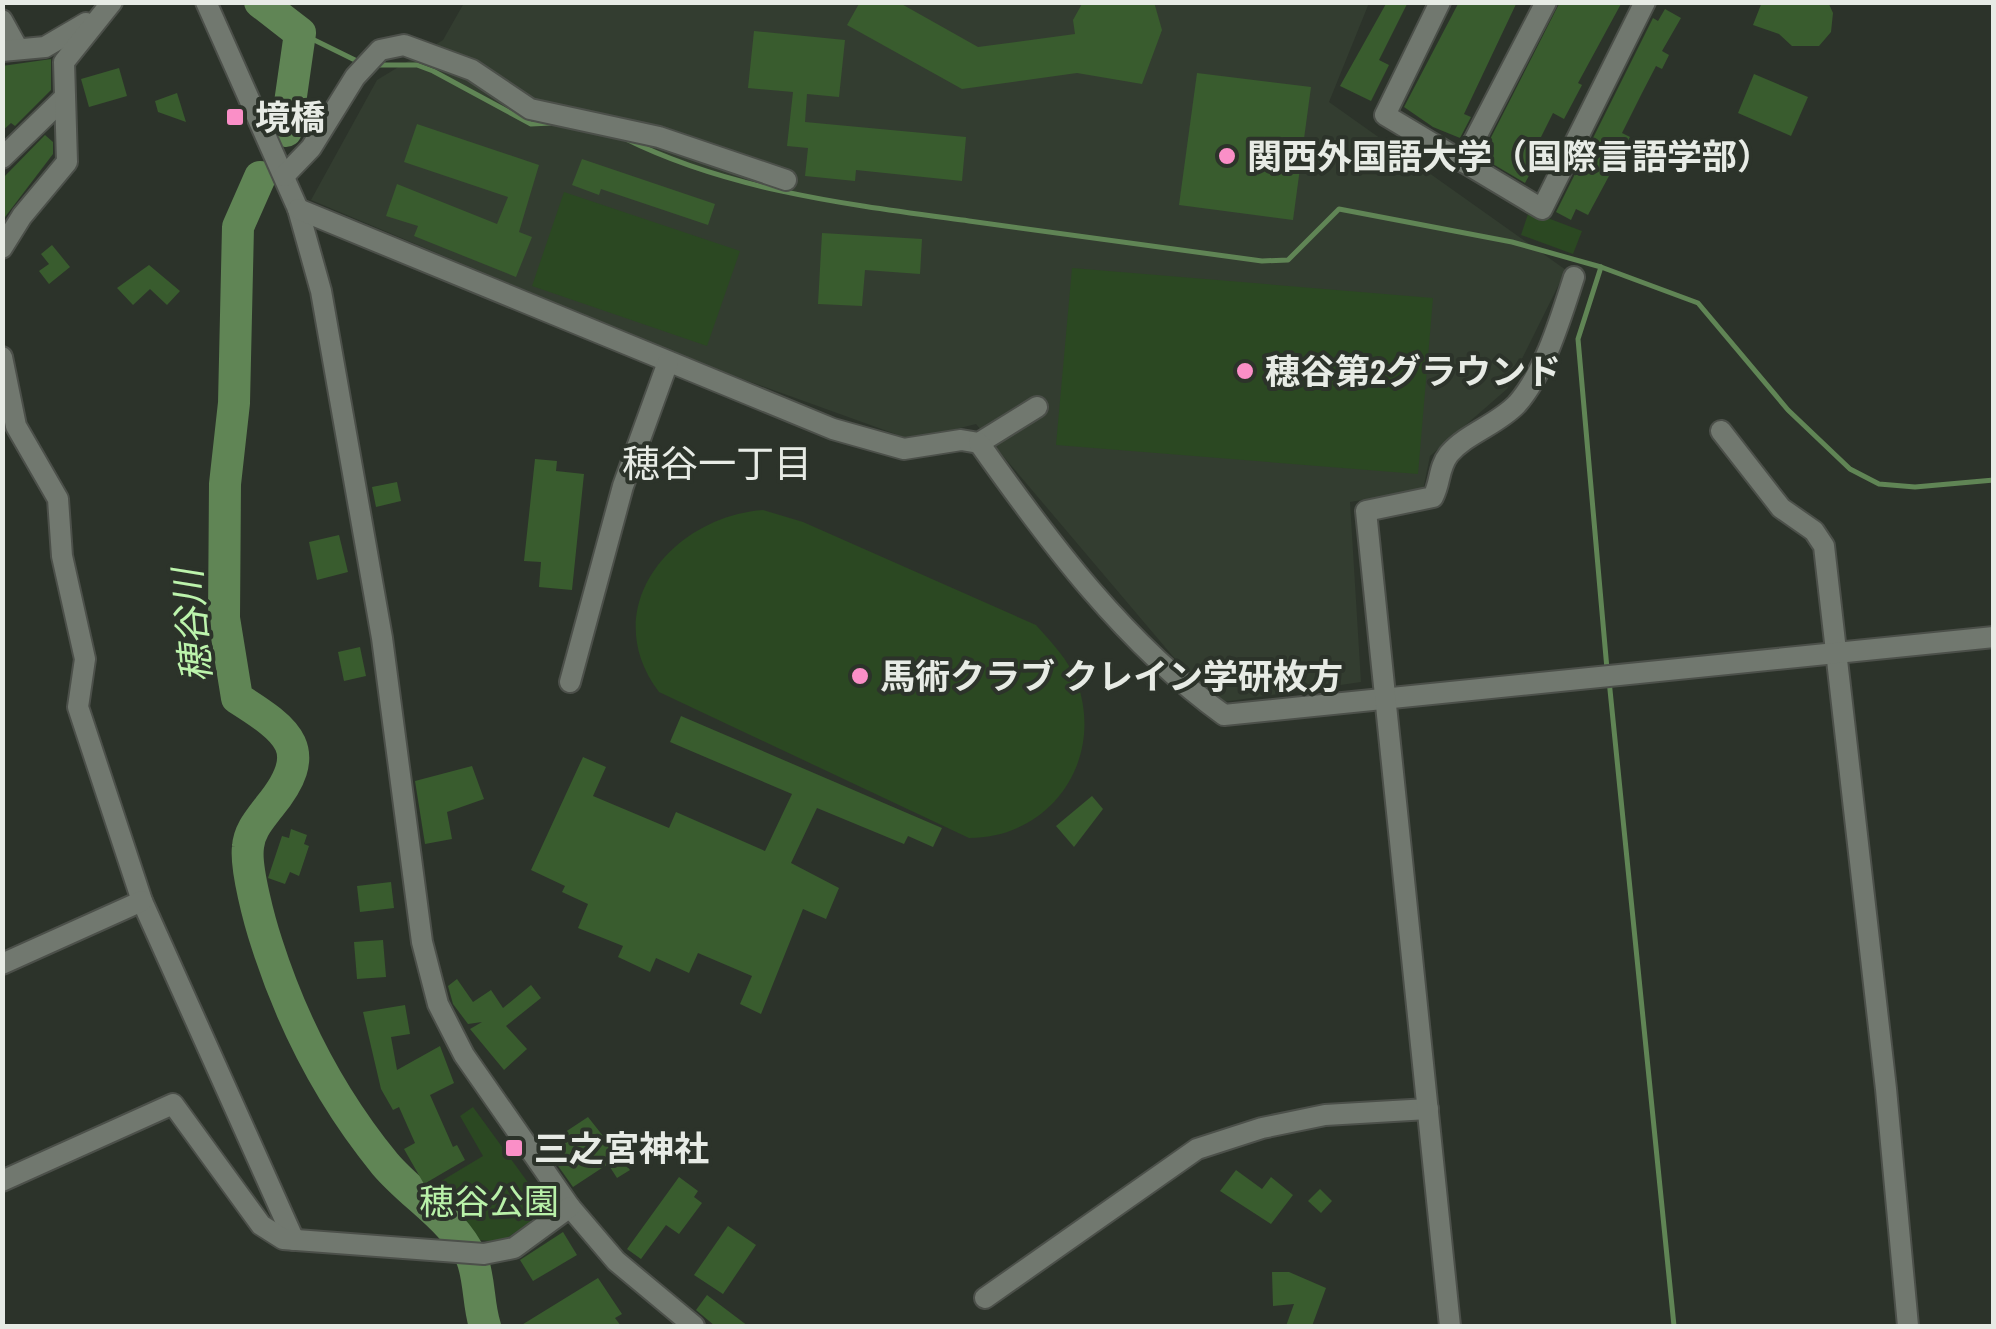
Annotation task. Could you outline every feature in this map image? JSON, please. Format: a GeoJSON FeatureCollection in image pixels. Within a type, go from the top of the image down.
{"type":"FeatureCollection","features":[{"type":"Feature","properties":{"kind":"street"},"geometry":{"type":"LineString","coordinates":[[206,2],[298,209],[321,292],[349,438],[429,978],[464,1056],[570,1207],[616,1261],[694,1326]]}},
{"type":"Feature","properties":{"kind":"street"},"geometry":{"type":"LineString","coordinates":[[1440,2],[1385,115],[1542,209],[1646,2]]}},
{"type":"Feature","properties":{"kind":"street"},"geometry":{"type":"LineString","coordinates":[[1464,162],[1546,2]]}},
{"type":"Feature","properties":{"kind":"street"},"geometry":{"type":"LineString","coordinates":[[2,20],[10,50],[45,47],[72,34],[111,3]]}},
{"type":"Feature","properties":{"kind":"street"},"geometry":{"type":"LineString","coordinates":[[2,248],[22,216],[67,162],[64,62],[111,3]]}},
{"type":"Feature","properties":{"kind":"street"},"geometry":{"type":"LineString","coordinates":[[284,176],[311,148],[355,78],[380,50],[404,45],[472,70],[530,109],[659,137],[786,180]]}},
{"type":"Feature","properties":{"kind":"street"},"geometry":{"type":"LineString","coordinates":[[2,158],[66,97]]}},
{"type":"Feature","properties":{"kind":"street"},"geometry":{"type":"LineString","coordinates":[[298,209],[832,429],[904,449],[962,440],[978,443],[1102,604],[1186,688],[1224,715],[1994,637]]}},
{"type":"Feature","properties":{"kind":"street"},"geometry":{"type":"LineString","coordinates":[[1450,1326],[1366,511],[1433,497],[1439,470],[1450,452],[1498,423],[1520,400],[1560,320],[1574,277]]}},
{"type":"Feature","properties":{"kind":"street"},"geometry":{"type":"LineString","coordinates":[[2,358],[16,426],[58,499],[62,556],[85,659],[78,707],[142,901],[294,1240]]}},
{"type":"Feature","properties":{"kind":"street"},"geometry":{"type":"LineString","coordinates":[[570,682],[623,486],[668,362]]}},
{"type":"Feature","properties":{"kind":"street"},"geometry":{"type":"LineString","coordinates":[[978,443],[1037,407]]}},
{"type":"Feature","properties":{"kind":"street"},"geometry":{"type":"LineString","coordinates":[[1721,431],[1781,508],[1814,531],[1824,546],[1908,1326]]}},
{"type":"Feature","properties":{"kind":"street"},"geometry":{"type":"LineString","coordinates":[[2,964],[142,901]]}},
{"type":"Feature","properties":{"kind":"street"},"geometry":{"type":"LineString","coordinates":[[2,1180],[174,1104],[261,1225],[294,1240],[484,1254],[514,1248],[570,1207]]}},
{"type":"Feature","properties":{"kind":"street"},"geometry":{"type":"LineString","coordinates":[[985,1298],[1197,1150],[1262,1128],[1325,1115],[1428,1109]]}},
{"type":"Feature","properties":{"kind":"shaded area"},"geometry":{"type":"Polygon","coordinates":[[[464,3],[1369,3],[1329,102],[1566,270],[1507,389],[1430,456],[1423,490],[1350,502],[1361,682],[1223,702],[1187,673],[976,424],[912,440],[704,365],[311,200],[377,80],[443,40],[464,3]]]}},
{"type":"Feature","properties":{"kind":"green space"},"geometry":{"type":"Polygon","coordinates":[[[564,192],[740,251],[707,346],[532,286],[564,192]]]}},
{"type":"Feature","properties":{"kind":"green space"},"geometry":{"type":"Polygon","coordinates":[[[1529,211],[1582,231],[1573,254],[1521,235],[1529,211]]]}},
{"type":"Feature","properties":{"kind":"green space","name":"穂谷第2グラウンド"},"geometry":{"type":"Polygon","coordinates":[[[1072,268],[1433,298],[1418,474],[1056,445],[1072,268]]]}},
{"type":"Feature","properties":{"kind":"green space","name":"馬術クラブ クレイン学研枚方"},"geometry":{"type":"Polygon","coordinates":[[[763,510],[803,522],[1036,625],[1069,666],[1084,711],[1077,766],[1047,809],[1024,825],[969,838],[659,692],[642,661],[636,630],[640,600],[653,572],[673,549],[699,530],[730,516],[763,510]]]}},
{"type":"Feature","properties":{"kind":"green space","name":"穂谷公園"},"geometry":{"type":"Polygon","coordinates":[[[473,1107],[548,1210],[501,1242],[448,1237],[423,1192],[483,1156],[460,1116],[473,1107]]]}},
{"type":"Feature","properties":{"kind":"building"},"geometry":{"type":"Polygon","coordinates":[[[860,2],[898,2],[978,47],[1075,34],[1073,20],[1083,2],[1154,2],[1162,30],[1142,84],[1077,73],[962,89],[847,25],[860,2]]]}},
{"type":"Feature","properties":{"kind":"building"},"geometry":{"type":"Polygon","coordinates":[[[1387,2],[1408,2],[1379,60],[1389,65],[1371,101],[1340,86],[1387,2]]]}},
{"type":"Feature","properties":{"kind":"building"},"geometry":{"type":"Polygon","coordinates":[[[1459,2],[1517,2],[1464,114],[1471,117],[1460,138],[1433,127],[1404,107],[1459,2]]]}},
{"type":"Feature","properties":{"kind":"building"},"geometry":{"type":"Polygon","coordinates":[[[1560,2],[1622,2],[1578,83],[1582,85],[1564,119],[1553,113],[1539,141],[1546,144],[1525,183],[1481,157],[1560,2]]]}},
{"type":"Feature","properties":{"kind":"building"},"geometry":{"type":"Polygon","coordinates":[[[1762,2],[1828,2],[1833,13],[1831,32],[1819,46],[1792,46],[1779,34],[1753,25],[1762,2]]]}},
{"type":"Feature","properties":{"kind":"building"},"geometry":{"type":"Polygon","coordinates":[[[1665,9],[1681,18],[1662,51],[1669,55],[1662,69],[1656,66],[1642,93],[1622,133],[1630,137],[1588,215],[1576,209],[1571,220],[1556,212],[1653,18],[1658,21],[1665,9]]]}},
{"type":"Feature","properties":{"kind":"building"},"geometry":{"type":"Polygon","coordinates":[[[754,31],[845,40],[839,97],[807,94],[805,122],[966,137],[962,181],[856,170],[855,181],[805,176],[808,148],[787,146],[793,92],[748,88],[754,31]]]}},
{"type":"Feature","properties":{"kind":"building"},"geometry":{"type":"Polygon","coordinates":[[[51,59],[51,90],[15,126],[11,123],[2,131],[2,66],[51,59]]]}},
{"type":"Feature","properties":{"kind":"building"},"geometry":{"type":"Polygon","coordinates":[[[119,68],[127,96],[89,107],[81,79],[119,68]]]}},
{"type":"Feature","properties":{"kind":"building"},"geometry":{"type":"Polygon","coordinates":[[[1197,73],[1311,87],[1293,220],[1179,205],[1197,73]]]}},
{"type":"Feature","properties":{"kind":"building"},"geometry":{"type":"Polygon","coordinates":[[[1754,74],[1808,97],[1791,136],[1738,113],[1754,74]]]}},
{"type":"Feature","properties":{"kind":"building"},"geometry":{"type":"Polygon","coordinates":[[[177,93],[186,122],[158,112],[155,101],[177,93]]]}},
{"type":"Feature","properties":{"kind":"building"},"geometry":{"type":"Polygon","coordinates":[[[417,124],[539,165],[519,232],[532,237],[516,277],[414,236],[418,226],[386,216],[397,184],[497,224],[508,197],[404,162],[417,124]]]}},
{"type":"Feature","properties":{"kind":"building"},"geometry":{"type":"Polygon","coordinates":[[[45,135],[53,142],[53,154],[2,221],[2,179],[45,135]]]}},
{"type":"Feature","properties":{"kind":"building"},"geometry":{"type":"Polygon","coordinates":[[[582,159],[715,204],[708,225],[601,189],[599,195],[572,185],[582,159]]]}},
{"type":"Feature","properties":{"kind":"building"},"geometry":{"type":"Polygon","coordinates":[[[822,233],[922,239],[920,274],[865,270],[862,306],[818,304],[822,233]]]}},
{"type":"Feature","properties":{"kind":"building"},"geometry":{"type":"Polygon","coordinates":[[[52,245],[70,267],[49,284],[39,271],[49,264],[41,254],[52,245]]]}},
{"type":"Feature","properties":{"kind":"building"},"geometry":{"type":"Polygon","coordinates":[[[149,265],[180,291],[167,305],[150,289],[133,305],[117,288],[149,265]]]}},
{"type":"Feature","properties":{"kind":"building"},"geometry":{"type":"Polygon","coordinates":[[[535,459],[557,461],[556,471],[584,474],[572,590],[539,587],[541,562],[524,561],[535,459]]]}},
{"type":"Feature","properties":{"kind":"building"},"geometry":{"type":"Polygon","coordinates":[[[397,482],[401,501],[376,507],[372,487],[397,482]]]}},
{"type":"Feature","properties":{"kind":"building"},"geometry":{"type":"Polygon","coordinates":[[[339,535],[348,572],[317,580],[309,542],[339,535]]]}},
{"type":"Feature","properties":{"kind":"building"},"geometry":{"type":"Polygon","coordinates":[[[360,647],[366,676],[344,681],[338,652],[360,647]]]}},
{"type":"Feature","properties":{"kind":"building"},"geometry":{"type":"Polygon","coordinates":[[[681,716],[942,828],[933,847],[908,836],[904,844],[817,808],[791,863],[839,888],[826,919],[803,909],[761,1014],[740,1004],[752,976],[698,953],[689,973],[656,958],[650,972],[618,957],[623,946],[578,928],[588,904],[562,892],[565,886],[531,870],[583,757],[606,767],[593,796],[669,828],[676,812],[765,851],[792,794],[670,742],[681,716]]]}},
{"type":"Feature","properties":{"kind":"building"},"geometry":{"type":"Polygon","coordinates":[[[472,766],[484,799],[447,812],[452,839],[425,844],[415,781],[472,766]]]}},
{"type":"Feature","properties":{"kind":"building"},"geometry":{"type":"Polygon","coordinates":[[[1092,796],[1103,809],[1074,847],[1056,826],[1092,796]]]}},
{"type":"Feature","properties":{"kind":"building"},"geometry":{"type":"Polygon","coordinates":[[[291,829],[307,835],[304,844],[309,846],[299,876],[290,872],[285,884],[268,878],[282,836],[289,838],[291,829]]]}},
{"type":"Feature","properties":{"kind":"building"},"geometry":{"type":"Polygon","coordinates":[[[391,882],[394,908],[360,912],[357,886],[391,882]]]}},
{"type":"Feature","properties":{"kind":"building"},"geometry":{"type":"Polygon","coordinates":[[[383,940],[386,977],[357,979],[354,942],[383,940]]]}},
{"type":"Feature","properties":{"kind":"building"},"geometry":{"type":"Polygon","coordinates":[[[457,979],[473,1002],[491,990],[503,1008],[531,985],[541,998],[506,1026],[527,1049],[504,1070],[470,1029],[482,1022],[468,1024],[453,1004],[448,986],[457,979]]]}},
{"type":"Feature","properties":{"kind":"building"},"geometry":{"type":"Polygon","coordinates":[[[405,1005],[410,1034],[391,1037],[397,1070],[440,1046],[454,1083],[430,1095],[453,1147],[457,1145],[465,1160],[424,1184],[404,1149],[415,1143],[399,1107],[393,1110],[381,1089],[363,1012],[405,1005]]]}},
{"type":"Feature","properties":{"kind":"building"},"geometry":{"type":"Polygon","coordinates":[[[588,1117],[630,1170],[617,1178],[608,1164],[573,1187],[544,1146],[588,1117]]]}},
{"type":"Feature","properties":{"kind":"building"},"geometry":{"type":"Polygon","coordinates":[[[1236,1170],[1262,1189],[1271,1177],[1293,1195],[1271,1224],[1220,1191],[1236,1170]]]}},
{"type":"Feature","properties":{"kind":"building"},"geometry":{"type":"Polygon","coordinates":[[[679,1177],[698,1191],[694,1197],[702,1203],[679,1234],[666,1225],[641,1259],[627,1249],[679,1177]]]}},
{"type":"Feature","properties":{"kind":"building"},"geometry":{"type":"Polygon","coordinates":[[[1320,1189],[1332,1201],[1321,1213],[1308,1201],[1320,1189]]]}},
{"type":"Feature","properties":{"kind":"building"},"geometry":{"type":"Polygon","coordinates":[[[728,1226],[756,1245],[723,1294],[694,1275],[728,1226]]]}},
{"type":"Feature","properties":{"kind":"building"},"geometry":{"type":"Polygon","coordinates":[[[563,1232],[577,1255],[533,1281],[520,1260],[563,1232]]]}},
{"type":"Feature","properties":{"kind":"building"},"geometry":{"type":"Polygon","coordinates":[[[1272,1272],[1289,1272],[1326,1288],[1312,1326],[1286,1326],[1294,1304],[1273,1306],[1272,1272]]]}},
{"type":"Feature","properties":{"kind":"building"},"geometry":{"type":"Polygon","coordinates":[[[598,1278],[622,1314],[615,1318],[621,1326],[520,1326],[598,1278]]]}},
{"type":"Feature","properties":{"kind":"building"},"geometry":{"type":"Polygon","coordinates":[[[707,1295],[748,1326],[715,1326],[696,1310],[707,1295]]]}},
{"type":"Feature","properties":{"kind":"waterway","name":"穂谷川"},"geometry":{"type":"LineString","coordinates":[[260,2],[300,33],[286,131]]}},
{"type":"Feature","properties":{"kind":"waterway"},"geometry":{"type":"LineString","coordinates":[[300,33],[361,63]]}},
{"type":"Feature","properties":{"kind":"waterway"},"geometry":{"type":"LineString","coordinates":[[377,65],[417,65],[531,124],[551,123]]}},
{"type":"Feature","properties":{"kind":"waterway"},"geometry":{"type":"LineString","coordinates":[[624,138],[706,171],[792,193],[881,209],[1262,261],[1288,260],[1339,209],[1512,242],[1601,267],[1698,303],[1788,410],[1850,469],[1879,484],[1915,487],[1994,480]]}},
{"type":"Feature","properties":{"kind":"waterway","name":"穂谷川"},"geometry":{"type":"LineString","coordinates":[[260,177],[238,227],[234,403],[225,484],[224,618],[237,698],[282,732],[293,756],[283,787],[250,836],[251,881],[277,974],[316,1060],[365,1139],[464,1245],[475,1267],[485,1326]]}},
{"type":"Feature","properties":{"kind":"waterway"},"geometry":{"type":"LineString","coordinates":[[1601,267],[1578,339],[1607,669]]}},
{"type":"Feature","properties":{"kind":"waterway"},"geometry":{"type":"LineString","coordinates":[[1609,680],[1674,1326]]}},
{"type":"Feature","properties":{"kind":"place","name":"境橋"},"geometry":{"type":"Point","coordinates":[235,117]}},
{"type":"Feature","properties":{"kind":"place","name":"関西外国語大学（国際言語学部）"},"geometry":{"type":"Point","coordinates":[1227,156]}},
{"type":"Feature","properties":{"kind":"place","name":"穂谷第2グラウンド"},"geometry":{"type":"Point","coordinates":[1245,371]}},
{"type":"Feature","properties":{"kind":"place","name":"馬術クラブ クレイン学研枚方"},"geometry":{"type":"Point","coordinates":[860,676]}},
{"type":"Feature","properties":{"kind":"place","name":"三之宮神社"},"geometry":{"type":"Point","coordinates":[514,1148]}},
{"type":"Feature","properties":{"kind":"district","name":"穂谷一丁目"},"geometry":{"type":"Point","coordinates":[717,463]}}]}
